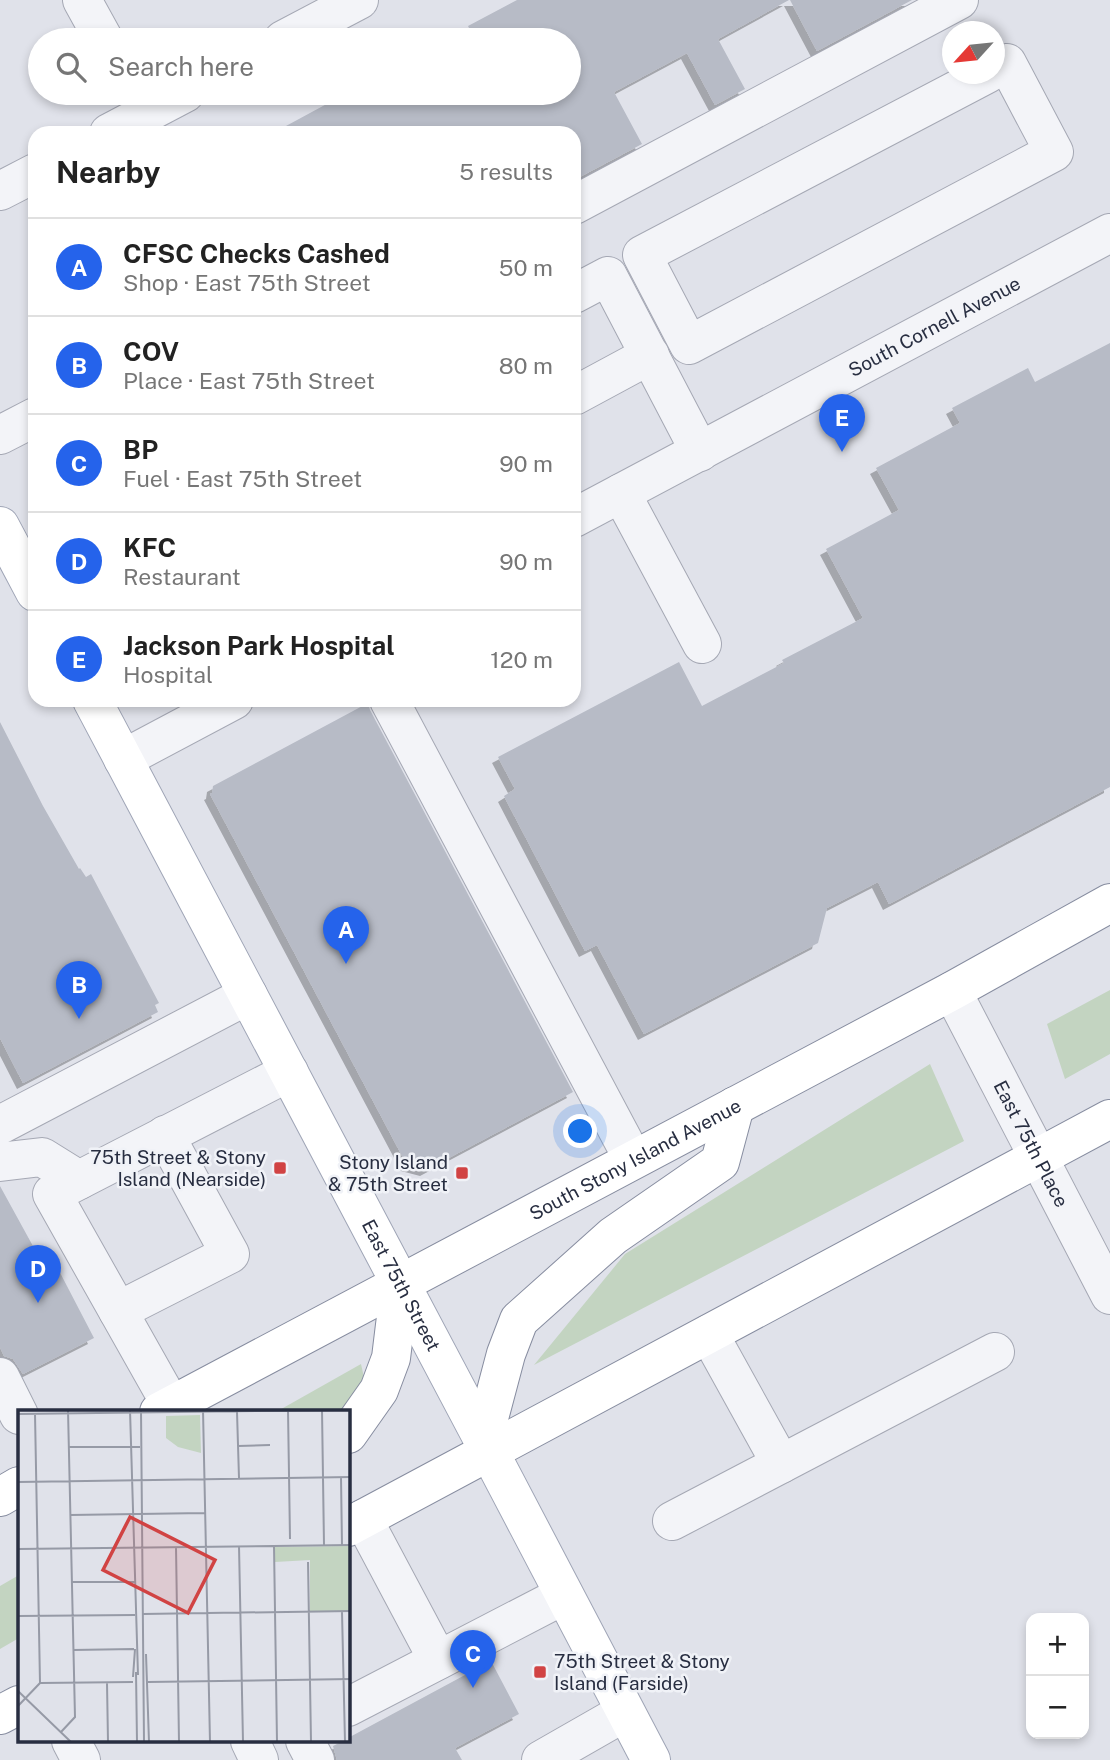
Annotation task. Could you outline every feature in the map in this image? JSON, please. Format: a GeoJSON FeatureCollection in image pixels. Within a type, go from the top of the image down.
{"type":"FeatureCollection","features":[{"type":"Feature","properties":{"kind":"main road"},"geometry":{"type":"LineString","coordinates":[[0,526],[28,579]]}},
{"type":"Feature","properties":{"kind":"main road","name":"East 75th Street"},"geometry":{"type":"LineString","coordinates":[[96,707],[489,1451],[625,1712],[645,1758]]}},
{"type":"Feature","properties":{"kind":"main road","name":"South Stony Island Avenue"},"geometry":{"type":"LineString","coordinates":[[165,1409],[951,991],[1110,903]]}},
{"type":"Feature","properties":{"kind":"main road"},"geometry":{"type":"LineString","coordinates":[[489,1451],[489,1418],[506,1354],[519,1320],[613,1236],[720,1162],[735,1106]]}},
{"type":"Feature","properties":{"kind":"main road"},"geometry":{"type":"LineString","coordinates":[[356,1523],[1110,1118]]}},
{"type":"Feature","properties":{"kind":"main road"},"geometry":{"type":"LineString","coordinates":[[350,1431],[379,1390],[391,1358],[400,1284]]}},
{"type":"Feature","properties":{"kind":"main road"},"geometry":{"type":"LineString","coordinates":[[0,1497],[18,1487]]}},
{"type":"Feature","properties":{"kind":"main road"},"geometry":{"type":"LineString","coordinates":[[0,1715],[18,1706]]}},
{"type":"Feature","properties":{"kind":"street"},"geometry":{"type":"LineString","coordinates":[[82,0],[97,28]]}},
{"type":"Feature","properties":{"kind":"street"},"geometry":{"type":"LineString","coordinates":[[306,28],[359,0]]}},
{"type":"Feature","properties":{"kind":"street"},"geometry":{"type":"LineString","coordinates":[[581,201],[959,0]]}},
{"type":"Feature","properties":{"kind":"street"},"geometry":{"type":"LineString","coordinates":[[968,84],[642,255],[689,345],[1054,152],[1007,63],[1005,64]]}},
{"type":"Feature","properties":{"kind":"street"},"geometry":{"type":"LineString","coordinates":[[116,126],[137,105]]}},
{"type":"Feature","properties":{"kind":"street"},"geometry":{"type":"LineString","coordinates":[[0,191],[28,177]]}},
{"type":"Feature","properties":{"kind":"street","name":"South Cornell Avenue"},"geometry":{"type":"LineString","coordinates":[[581,514],[1110,233]]}},
{"type":"Feature","properties":{"kind":"street"},"geometry":{"type":"LineString","coordinates":[[581,290],[608,276],[700,452]]}},
{"type":"Feature","properties":{"kind":"street"},"geometry":{"type":"LineString","coordinates":[[581,390],[641,339],[668,305]]}},
{"type":"Feature","properties":{"kind":"street"},"geometry":{"type":"LineString","coordinates":[[0,435],[28,420]]}},
{"type":"Feature","properties":{"kind":"street"},"geometry":{"type":"LineString","coordinates":[[621,494],[702,644]]}},
{"type":"Feature","properties":{"kind":"street"},"geometry":{"type":"LineString","coordinates":[[123,759],[220,707]]}},
{"type":"Feature","properties":{"kind":"street"},"geometry":{"type":"LineString","coordinates":[[393,707],[633,1159]]}},
{"type":"Feature","properties":{"kind":"street","name":"East 75th Place"},"geometry":{"type":"LineString","coordinates":[[951,991],[1110,1295]]}},
{"type":"Feature","properties":{"kind":"street"},"geometry":{"type":"LineString","coordinates":[[0,1125],[248,995]]}},
{"type":"Feature","properties":{"kind":"street"},"geometry":{"type":"LineString","coordinates":[[165,1409],[118,1311],[52,1194],[289,1072]]}},
{"type":"Feature","properties":{"kind":"street"},"geometry":{"type":"LineString","coordinates":[[118,1311],[230,1254],[165,1135]]}},
{"type":"Feature","properties":{"kind":"street"},"geometry":{"type":"LineString","coordinates":[[0,1162],[42,1157],[79,1180]]}},
{"type":"Feature","properties":{"kind":"street"},"geometry":{"type":"LineString","coordinates":[[709,1334],[781,1464]]}},
{"type":"Feature","properties":{"kind":"street"},"geometry":{"type":"LineString","coordinates":[[672,1521],[995,1352]]}},
{"type":"Feature","properties":{"kind":"street"},"geometry":{"type":"LineString","coordinates":[[0,1377],[18,1413]]}},
{"type":"Feature","properties":{"kind":"street"},"geometry":{"type":"LineString","coordinates":[[356,1523],[438,1660]]}},
{"type":"Feature","properties":{"kind":"street"},"geometry":{"type":"LineString","coordinates":[[350,1706],[564,1595]]}},
{"type":"Feature","properties":{"kind":"street"},"geometry":{"type":"LineString","coordinates":[[541,1760],[625,1712]]}},
{"type":"Feature","properties":{"kind":"street"},"geometry":{"type":"LineString","coordinates":[[72,1742],[81,1760]]}},
{"type":"Feature","properties":{"kind":"street"},"geometry":{"type":"LineString","coordinates":[[251,1742],[260,1760]]}},
{"type":"Feature","properties":{"kind":"street"},"geometry":{"type":"LineString","coordinates":[[306,1742],[315,1760]]}},
{"type":"Feature","properties":{"kind":"green space"},"geometry":{"type":"Polygon","coordinates":[[[1110,990],[1110,1054],[1065,1079],[1047,1024],[1110,990]]]}},
{"type":"Feature","properties":{"kind":"green space"},"geometry":{"type":"Polygon","coordinates":[[[930,1064],[964,1141],[534,1365],[625,1254],[930,1064]]]}},
{"type":"Feature","properties":{"kind":"green space"},"geometry":{"type":"Polygon","coordinates":[[[361,1364],[368,1395],[350,1410],[280,1410],[361,1364]]]}},
{"type":"Feature","properties":{"kind":"green space"},"geometry":{"type":"Polygon","coordinates":[[[18,1576],[18,1639],[0,1649],[0,1586],[18,1576]]]}},
{"type":"Feature","properties":{"kind":"building"},"geometry":{"type":"Polygon","coordinates":[[[517,0],[789,0],[718,39],[745,89],[715,105],[687,53],[614,92],[642,144],[581,176],[581,126],[286,126],[325,105],[581,105],[581,28],[468,26],[517,0]]]}},
{"type":"Feature","properties":{"kind":"building"},"geometry":{"type":"Polygon","coordinates":[[[790,0],[912,0],[817,51],[790,0]]]}},
{"type":"Feature","properties":{"kind":"building"},"geometry":{"type":"Polygon","coordinates":[[[1110,343],[1110,787],[889,904],[878,882],[827,908],[818,943],[644,1034],[597,945],[585,951],[504,796],[515,789],[498,757],[679,662],[702,706],[863,618],[826,549],[899,510],[876,468],[960,423],[952,408],[1028,368],[1035,382],[1110,343]]]}},
{"type":"Feature","properties":{"kind":"building"},"geometry":{"type":"Polygon","coordinates":[[[361,707],[369,707],[573,1092],[426,1170],[407,1165],[210,794],[213,786],[361,707]]]}},
{"type":"Feature","properties":{"kind":"building"},"geometry":{"type":"Polygon","coordinates":[[[0,722],[79,869],[86,877],[91,874],[159,1003],[155,1005],[158,1012],[23,1083],[0,1038],[0,722]]]}},
{"type":"Feature","properties":{"kind":"building"},"geometry":{"type":"Polygon","coordinates":[[[0,1186],[45,1268],[55,1263],[94,1338],[23,1374],[13,1359],[4,1356],[0,1347],[0,1186]]]}},
{"type":"Feature","properties":{"kind":"building"},"geometry":{"type":"Polygon","coordinates":[[[491,1661],[519,1714],[455,1748],[462,1760],[337,1760],[333,1746],[350,1742],[350,1737],[491,1661]]]}},
{"type":"Feature","properties":{"kind":"place","name":"Jackson Park Hospital"},"geometry":{"type":"Point","coordinates":[842,452]}},
{"type":"Feature","properties":{"kind":"place","name":"CFSC Checks Cashed"},"geometry":{"type":"Point","coordinates":[346,964]}},
{"type":"Feature","properties":{"kind":"place","name":"COV"},"geometry":{"type":"Point","coordinates":[79,1019]}},
{"type":"Feature","properties":{"kind":"place","name":"75th Street & Stony Island (Nearside)"},"geometry":{"type":"Point","coordinates":[280,1168]}},
{"type":"Feature","properties":{"kind":"place","name":"Stony Island & 75th Street"},"geometry":{"type":"Point","coordinates":[462,1173]}},
{"type":"Feature","properties":{"kind":"place","name":"KFC"},"geometry":{"type":"Point","coordinates":[38,1303]}},
{"type":"Feature","properties":{"kind":"place","name":"75th Street & Stony Island (Farside)"},"geometry":{"type":"Point","coordinates":[540,1672]}},
{"type":"Feature","properties":{"kind":"place","name":"BP"},"geometry":{"type":"Point","coordinates":[473,1688]}}]}
